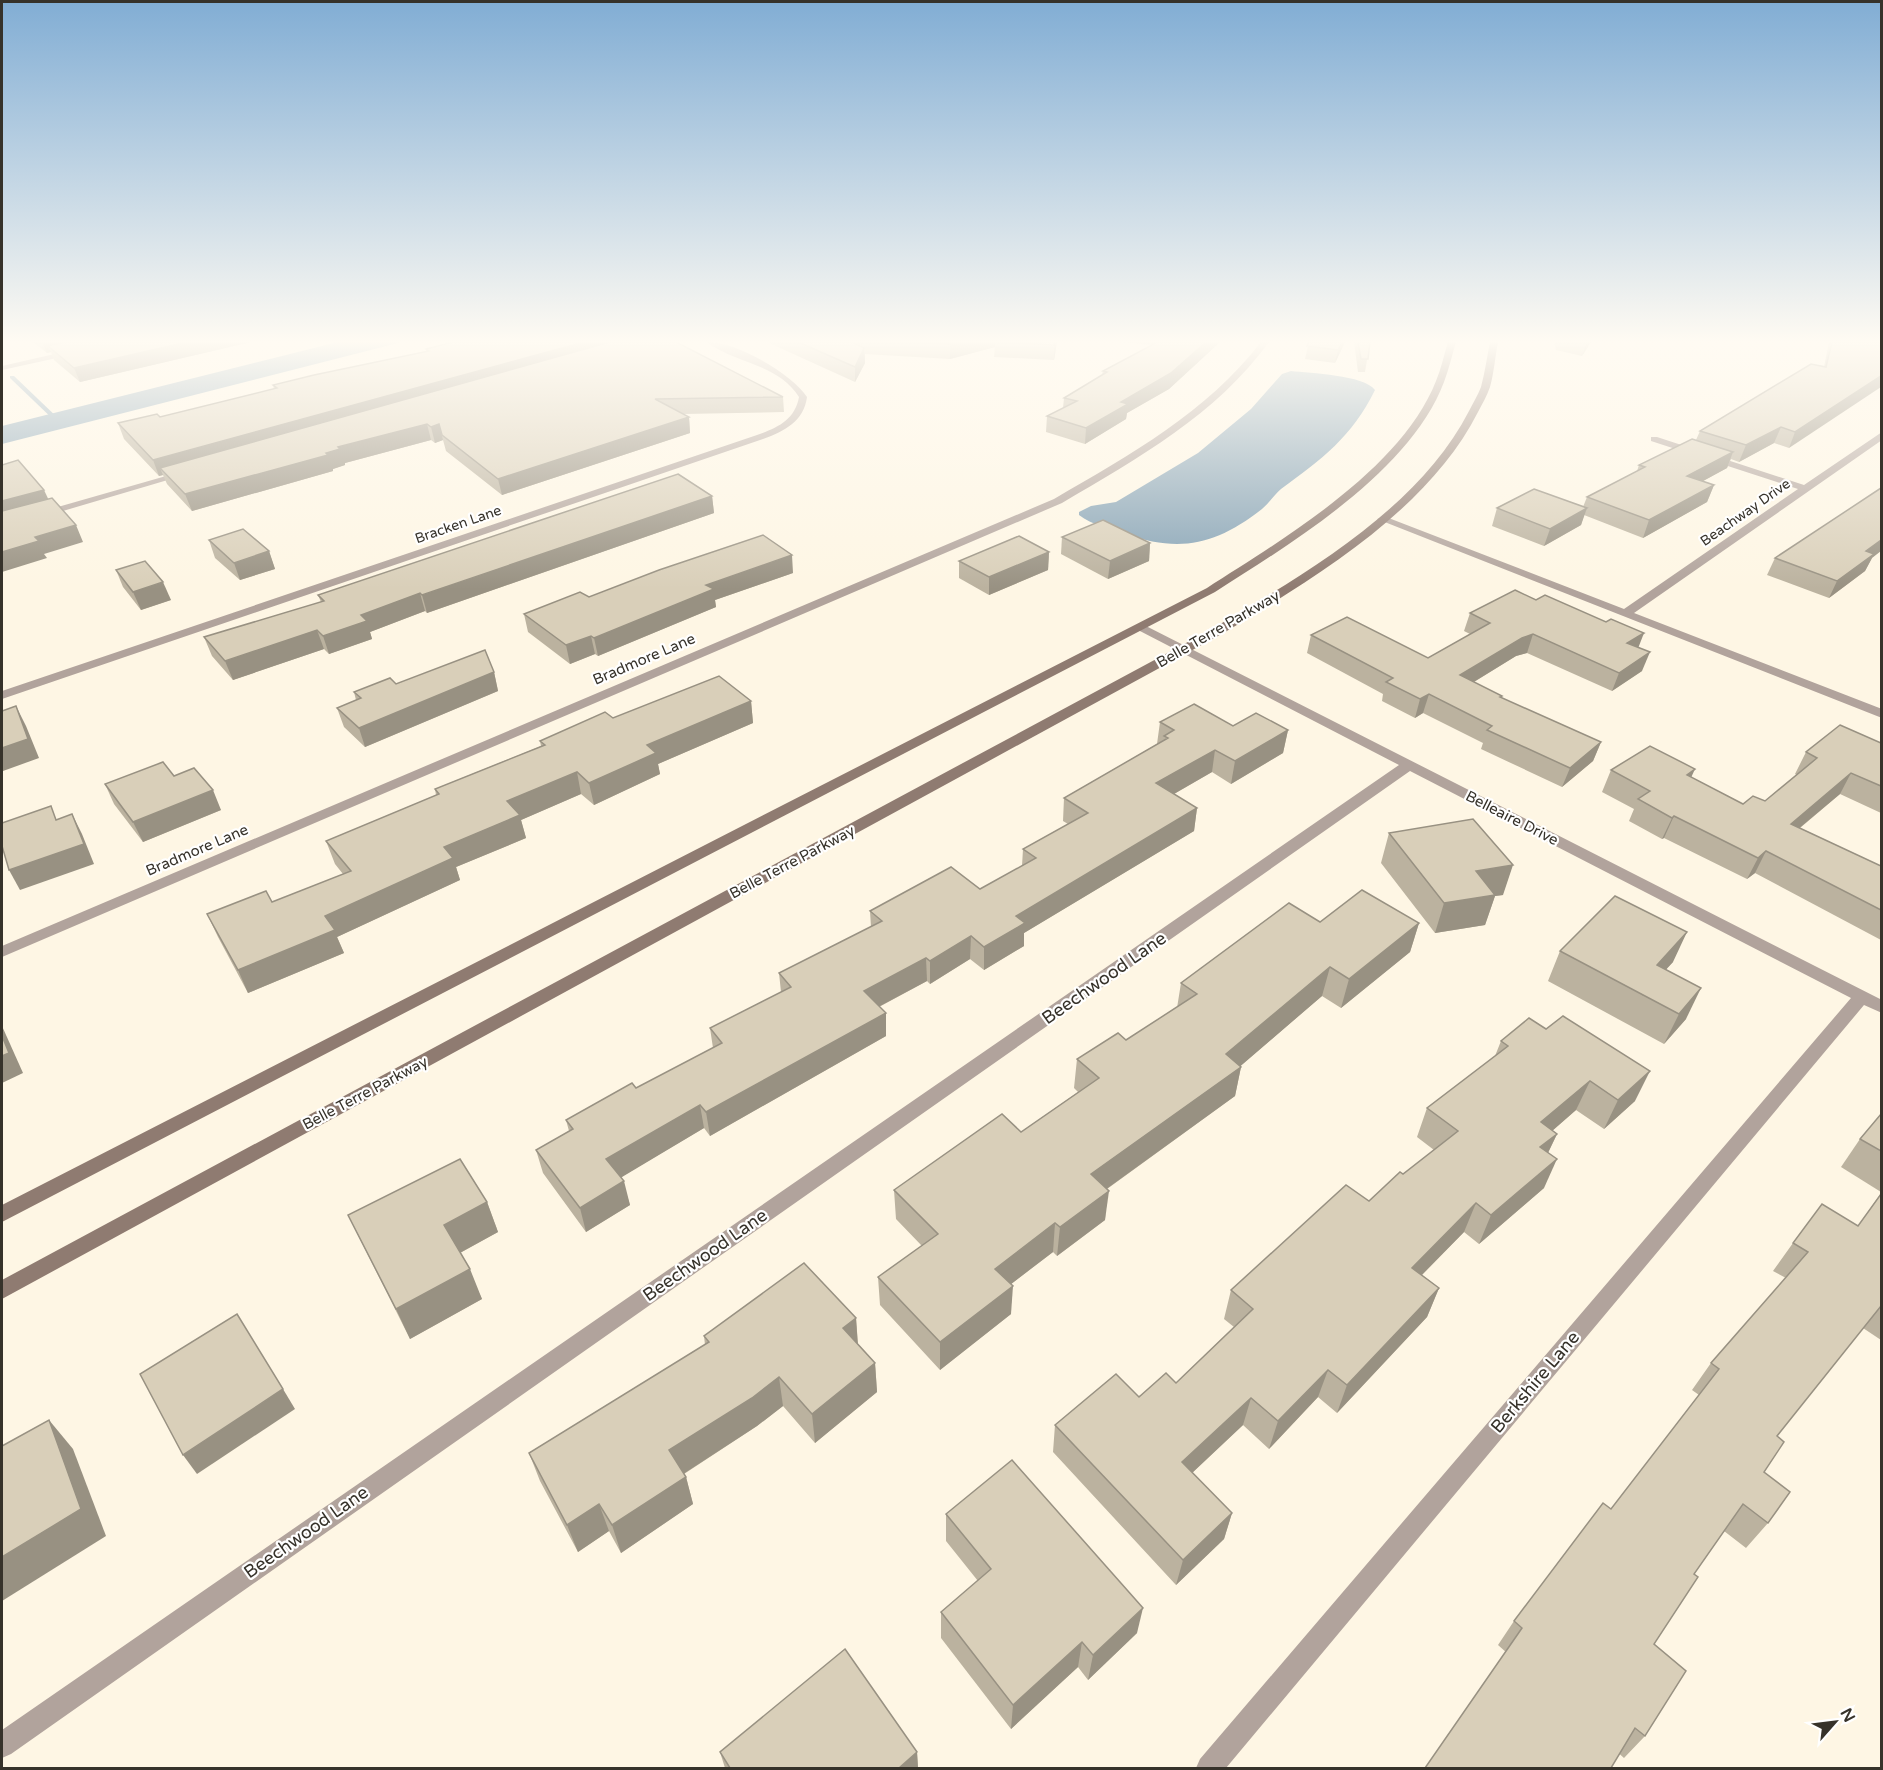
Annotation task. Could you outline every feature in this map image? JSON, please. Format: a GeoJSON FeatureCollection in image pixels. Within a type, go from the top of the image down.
{"type":"FeatureCollection","features":[{"type":"Feature","properties":{"kind":"main road"},"geometry":{"type":"LineString","coordinates":[[2,1214],[1142,628],[1211,590],[1269,553],[1354,489],[1388,456],[1412,425]]}},
{"type":"Feature","properties":{"kind":"main road","name":"Belle Terre Parkway"},"geometry":{"type":"LineString","coordinates":[[2,1290],[1185,649],[1304,579],[1382,519],[1426,477],[1467,425]]}},
{"type":"Feature","properties":{"kind":"street","name":"Bracken Lane"},"geometry":{"type":"LineString","coordinates":[[2,695],[760,437],[786,425]]}},
{"type":"Feature","properties":{"kind":"street","name":"Bradmore Lane"},"geometry":{"type":"LineString","coordinates":[[2,952],[1058,501],[1182,425]]}},
{"type":"Feature","properties":{"kind":"street","name":"Beachway Drive"},"geometry":{"type":"LineString","coordinates":[[1627,613],[1881,435]]}},
{"type":"Feature","properties":{"kind":"street"},"geometry":{"type":"LineString","coordinates":[[1654,440],[1805,488]]}},
{"type":"Feature","properties":{"kind":"street"},"geometry":{"type":"LineString","coordinates":[[2,526],[195,471]]}},
{"type":"Feature","properties":{"kind":"street"},"geometry":{"type":"LineString","coordinates":[[1382,519],[1881,714]]}},
{"type":"Feature","properties":{"kind":"street","name":"Belleaire Drive"},"geometry":{"type":"LineString","coordinates":[[1142,628],[1881,1007]]}},
{"type":"Feature","properties":{"kind":"street","name":"Beechwood Lane"},"geometry":{"type":"LineString","coordinates":[[2,1745],[1409,765]]}},
{"type":"Feature","properties":{"kind":"street","name":"Berkshire Lane"},"geometry":{"type":"LineString","coordinates":[[1209,1768],[1862,997]]}},
{"type":"Feature","properties":{"kind":"water"},"geometry":{"type":"Polygon","coordinates":[[[8,425],[78,425],[2,444],[2,426],[8,425]]]}},
{"type":"Feature","properties":{"kind":"water"},"geometry":{"type":"Polygon","coordinates":[[[1232,425],[1353,425],[1335,446],[1281,489],[1262,509],[1229,531],[1213,538],[1180,544],[1145,540],[1101,526],[1079,515],[1079,512],[1091,506],[1116,502],[1198,453],[1232,425]]]}},
{"type":"Feature","properties":{"kind":"building"},"geometry":{"type":"Polygon","coordinates":[[[120,425],[282,425],[153,460],[120,425]]]}},
{"type":"Feature","properties":{"kind":"building"},"geometry":{"type":"Polygon","coordinates":[[[315,425],[425,425],[338,447],[340,449],[326,453],[328,455],[185,494],[160,468],[315,425]]]}},
{"type":"Feature","properties":{"kind":"building"},"geometry":{"type":"Polygon","coordinates":[[[439,425],[666,425],[498,479],[442,435],[439,425]]]}},
{"type":"Feature","properties":{"kind":"building"},"geometry":{"type":"Polygon","coordinates":[[[1075,425],[1092,425],[1086,428],[1075,425]]]}},
{"type":"Feature","properties":{"kind":"building"},"geometry":{"type":"Polygon","coordinates":[[[1711,425],[1806,425],[1795,432],[1781,427],[1746,445],[1700,431],[1711,425]]]}},
{"type":"Feature","properties":{"kind":"building"},"geometry":{"type":"Polygon","coordinates":[[[1692,439],[1733,452],[1687,476],[1714,485],[1649,520],[1587,497],[1645,467],[1639,465],[1692,439]]]}},
{"type":"Feature","properties":{"kind":"building"},"geometry":{"type":"Polygon","coordinates":[[[18,460],[44,490],[2,501],[2,465],[18,460]]]}},
{"type":"Feature","properties":{"kind":"building"},"geometry":{"type":"Polygon","coordinates":[[[678,474],[712,496],[422,595],[420,593],[361,615],[367,621],[323,636],[317,630],[225,661],[204,637],[324,601],[318,595],[678,474]]]}},
{"type":"Feature","properties":{"kind":"building"},"geometry":{"type":"Polygon","coordinates":[[[1881,488],[1881,540],[1866,551],[1874,554],[1837,581],[1775,558],[1881,488]]]}},
{"type":"Feature","properties":{"kind":"building"},"geometry":{"type":"Polygon","coordinates":[[[1534,489],[1587,508],[1550,529],[1497,508],[1534,489]]]}},
{"type":"Feature","properties":{"kind":"building"},"geometry":{"type":"Polygon","coordinates":[[[52,498],[76,525],[35,537],[39,541],[2,552],[2,511],[52,498]]]}},
{"type":"Feature","properties":{"kind":"building"},"geometry":{"type":"Polygon","coordinates":[[[1103,520],[1150,543],[1110,561],[1062,537],[1103,520]]]}},
{"type":"Feature","properties":{"kind":"building"},"geometry":{"type":"Polygon","coordinates":[[[243,529],[269,551],[234,563],[209,540],[243,529]]]}},
{"type":"Feature","properties":{"kind":"building"},"geometry":{"type":"Polygon","coordinates":[[[763,535],[792,555],[706,585],[714,589],[594,638],[591,636],[566,645],[524,614],[580,592],[589,597],[659,570],[763,535]]]}},
{"type":"Feature","properties":{"kind":"building"},"geometry":{"type":"Polygon","coordinates":[[[1019,536],[1049,552],[989,577],[959,561],[1019,536]]]}},
{"type":"Feature","properties":{"kind":"building"},"geometry":{"type":"Polygon","coordinates":[[[145,561],[163,582],[133,592],[116,570],[145,561]]]}},
{"type":"Feature","properties":{"kind":"building"},"geometry":{"type":"Polygon","coordinates":[[[1515,590],[1536,600],[1545,595],[1606,622],[1611,619],[1644,633],[1627,643],[1650,652],[1619,673],[1533,634],[1522,638],[1460,675],[1502,696],[1500,697],[1601,742],[1570,768],[1487,730],[1492,726],[1429,694],[1420,699],[1386,682],[1393,678],[1311,635],[1347,617],[1428,658],[1490,623],[1470,613],[1515,590]]]}},
{"type":"Feature","properties":{"kind":"building"},"geometry":{"type":"Polygon","coordinates":[[[485,650],[494,672],[359,728],[337,708],[361,698],[354,692],[390,678],[396,684],[485,650]]]}},
{"type":"Feature","properties":{"kind":"building"},"geometry":{"type":"Polygon","coordinates":[[[719,676],[751,701],[647,745],[656,753],[589,783],[577,772],[507,801],[520,815],[444,847],[453,858],[325,916],[335,930],[238,970],[207,914],[266,891],[272,902],[351,871],[326,841],[439,794],[435,789],[545,745],[540,741],[605,712],[613,718],[719,676]]]}},
{"type":"Feature","properties":{"kind":"building"},"geometry":{"type":"Polygon","coordinates":[[[1194,704],[1233,726],[1256,713],[1288,730],[1235,761],[1215,750],[1156,783],[1197,808],[1016,916],[1025,923],[984,947],[971,936],[930,961],[926,958],[864,991],[886,1013],[706,1112],[700,1105],[606,1159],[624,1181],[580,1208],[536,1150],[573,1129],[566,1120],[632,1083],[636,1088],[722,1043],[710,1028],[791,987],[779,973],[882,921],[870,911],[951,867],[980,889],[1036,858],[1023,849],[1088,813],[1064,798],[1168,738],[1164,736],[1174,730],[1160,722],[1194,704]]]}},
{"type":"Feature","properties":{"kind":"building"},"geometry":{"type":"Polygon","coordinates":[[[16,706],[28,739],[2,748],[2,711],[16,706]]]}},
{"type":"Feature","properties":{"kind":"building"},"geometry":{"type":"Polygon","coordinates":[[[1840,725],[1881,743],[1881,786],[1851,773],[1791,824],[1881,866],[1881,910],[1766,851],[1758,858],[1674,816],[1672,818],[1638,799],[1650,791],[1611,770],[1650,746],[1695,769],[1687,775],[1743,804],[1753,796],[1765,801],[1817,758],[1806,752],[1840,725]]]}},
{"type":"Feature","properties":{"kind":"building"},"geometry":{"type":"Polygon","coordinates":[[[163,762],[174,776],[194,768],[213,790],[133,822],[105,784],[163,762]]]}},
{"type":"Feature","properties":{"kind":"building"},"geometry":{"type":"Polygon","coordinates":[[[51,806],[56,820],[72,814],[84,844],[9,870],[2,846],[2,823],[51,806]]]}},
{"type":"Feature","properties":{"kind":"building"},"geometry":{"type":"Polygon","coordinates":[[[1473,819],[1513,865],[1476,871],[1495,895],[1444,903],[1389,833],[1473,819]]]}},
{"type":"Feature","properties":{"kind":"building"},"geometry":{"type":"Polygon","coordinates":[[[1362,890],[1419,923],[1349,979],[1330,967],[1226,1054],[1241,1067],[1091,1174],[1109,1191],[1060,1227],[1055,1223],[995,1269],[1013,1286],[940,1342],[878,1277],[938,1234],[894,1190],[1002,1114],[1021,1132],[1099,1078],[1077,1059],[1118,1033],[1126,1040],[1197,994],[1181,983],[1289,903],[1320,922],[1362,890]]]}},
{"type":"Feature","properties":{"kind":"building"},"geometry":{"type":"Polygon","coordinates":[[[1615,896],[1687,932],[1657,965],[1701,988],[1679,1014],[1560,951],[1615,896]]]}},
{"type":"Feature","properties":{"kind":"building"},"geometry":{"type":"Polygon","coordinates":[[[1563,1016],[1650,1071],[1618,1100],[1590,1081],[1541,1122],[1557,1134],[1540,1147],[1557,1159],[1491,1215],[1476,1203],[1412,1268],[1439,1288],[1347,1385],[1328,1370],[1278,1421],[1251,1398],[1182,1462],[1232,1513],[1183,1560],[1055,1425],[1116,1374],[1139,1397],[1166,1373],[1176,1383],[1253,1309],[1231,1290],[1346,1185],[1369,1201],[1400,1172],[1403,1174],[1458,1131],[1427,1108],[1508,1046],[1501,1041],[1529,1018],[1546,1029],[1563,1016]]]}},
{"type":"Feature","properties":{"kind":"building"},"geometry":{"type":"Polygon","coordinates":[[[2,1036],[9,1053],[2,1056],[2,1036]]]}},
{"type":"Feature","properties":{"kind":"building"},"geometry":{"type":"Polygon","coordinates":[[[1881,1114],[1881,1151],[1860,1139],[1881,1114]]]}},
{"type":"Feature","properties":{"kind":"building"},"geometry":{"type":"Polygon","coordinates":[[[460,1159],[487,1202],[444,1225],[470,1269],[396,1309],[348,1215],[460,1159]]]}},
{"type":"Feature","properties":{"kind":"building"},"geometry":{"type":"Polygon","coordinates":[[[1881,1194],[1881,1306],[1777,1436],[1784,1442],[1764,1472],[1790,1492],[1768,1523],[1743,1504],[1694,1574],[1698,1577],[1654,1644],[1686,1671],[1645,1736],[1635,1728],[1611,1768],[1425,1768],[1522,1628],[1514,1621],[1603,1503],[1611,1509],[1719,1369],[1711,1363],[1808,1252],[1793,1243],[1822,1204],[1858,1226],[1881,1194]]]}},
{"type":"Feature","properties":{"kind":"building"},"geometry":{"type":"Polygon","coordinates":[[[804,1263],[856,1318],[843,1328],[875,1363],[812,1414],[779,1377],[752,1398],[669,1450],[686,1477],[612,1525],[599,1504],[567,1525],[529,1453],[709,1342],[704,1336],[804,1263]]]}},
{"type":"Feature","properties":{"kind":"building"},"geometry":{"type":"Polygon","coordinates":[[[237,1314],[283,1389],[183,1455],[140,1374],[237,1314]]]}},
{"type":"Feature","properties":{"kind":"building"},"geometry":{"type":"Polygon","coordinates":[[[49,1420],[81,1509],[2,1557],[2,1446],[49,1420]]]}},
{"type":"Feature","properties":{"kind":"building"},"geometry":{"type":"Polygon","coordinates":[[[1012,1460],[1143,1608],[1093,1655],[1082,1642],[1013,1705],[941,1612],[991,1569],[946,1514],[1012,1460]]]}},
{"type":"Feature","properties":{"kind":"building"},"geometry":{"type":"Polygon","coordinates":[[[845,1649],[917,1752],[899,1768],[730,1768],[720,1752],[845,1649]]]}}]}
